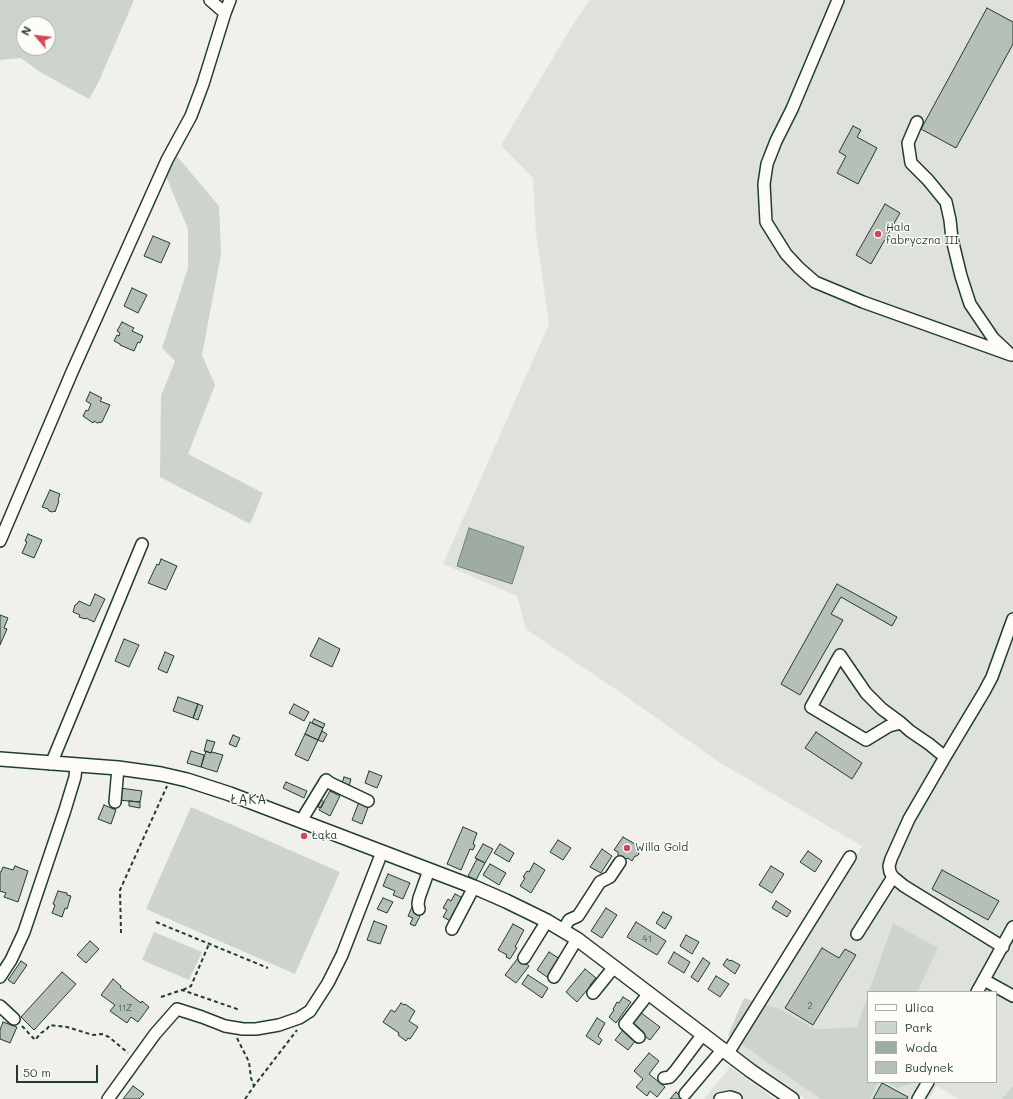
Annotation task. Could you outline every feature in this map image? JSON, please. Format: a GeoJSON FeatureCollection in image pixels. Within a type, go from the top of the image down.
{"type":"FeatureCollection","features":[{"type":"Feature","properties":{"kind":"main road"},"geometry":{"type":"LineString","coordinates":[[0,759],[118,768],[161,774],[188,780],[230,794],[474,887],[528,910],[577,939],[752,1071],[792,1099]]}},
{"type":"Feature","properties":{"kind":"street"},"geometry":{"type":"LineString","coordinates":[[210,0],[225,13]]}},
{"type":"Feature","properties":{"kind":"street"},"geometry":{"type":"LineString","coordinates":[[0,541],[75,365],[167,160],[191,116],[204,84],[230,0]]}},
{"type":"Feature","properties":{"kind":"street"},"geometry":{"type":"LineString","coordinates":[[838,0],[767,164],[764,184],[766,222],[786,254],[815,282],[862,302],[1012,355]]}},
{"type":"Feature","properties":{"kind":"street"},"geometry":{"type":"LineString","coordinates":[[917,122],[908,143],[911,162],[946,202],[952,239],[961,276],[970,304],[993,338],[1012,355]]}},
{"type":"Feature","properties":{"kind":"street"},"geometry":{"type":"LineString","coordinates":[[51,764],[142,544]]}},
{"type":"Feature","properties":{"kind":"street"},"geometry":{"type":"LineString","coordinates":[[1003,946],[904,886],[890,872],[890,866],[897,843],[909,819],[992,677],[1013,619]]}},
{"type":"Feature","properties":{"kind":"street"},"geometry":{"type":"LineString","coordinates":[[901,723],[889,726],[866,740],[811,707],[840,655],[866,693],[882,709],[901,723],[944,757]]}},
{"type":"Feature","properties":{"kind":"street"},"geometry":{"type":"LineString","coordinates":[[0,976],[11,960],[24,932],[65,810],[75,777],[76,766]]}},
{"type":"Feature","properties":{"kind":"street"},"geometry":{"type":"LineString","coordinates":[[115,802],[118,768]]}},
{"type":"Feature","properties":{"kind":"street"},"geometry":{"type":"LineString","coordinates":[[301,821],[326,780],[368,801]]}},
{"type":"Feature","properties":{"kind":"street"},"geometry":{"type":"LineString","coordinates":[[108,1099],[162,1025],[177,1009],[225,1026],[243,1029],[256,1029],[279,1025],[299,1018],[310,1011],[328,983],[339,961],[382,852]]}},
{"type":"Feature","properties":{"kind":"street"},"geometry":{"type":"LineString","coordinates":[[685,1094],[726,1051],[850,857]]}},
{"type":"Feature","properties":{"kind":"street"},"geometry":{"type":"LineString","coordinates":[[563,930],[570,920],[578,916],[600,882],[610,877],[620,862]]}},
{"type":"Feature","properties":{"kind":"street"},"geometry":{"type":"LineString","coordinates":[[419,908],[419,898],[429,870]]}},
{"type":"Feature","properties":{"kind":"street"},"geometry":{"type":"LineString","coordinates":[[857,934],[893,876]]}},
{"type":"Feature","properties":{"kind":"street"},"geometry":{"type":"LineString","coordinates":[[452,929],[474,887]]}},
{"type":"Feature","properties":{"kind":"street"},"geometry":{"type":"LineString","coordinates":[[524,958],[547,920]]}},
{"type":"Feature","properties":{"kind":"street"},"geometry":{"type":"LineString","coordinates":[[978,991],[1013,927]]}},
{"type":"Feature","properties":{"kind":"street"},"geometry":{"type":"LineString","coordinates":[[554,977],[577,939]]}},
{"type":"Feature","properties":{"kind":"street"},"geometry":{"type":"LineString","coordinates":[[593,993],[614,967]]}},
{"type":"Feature","properties":{"kind":"street"},"geometry":{"type":"LineString","coordinates":[[984,980],[1013,996]]}},
{"type":"Feature","properties":{"kind":"street"},"geometry":{"type":"LineString","coordinates":[[639,1037],[625,1024],[649,994]]}},
{"type":"Feature","properties":{"kind":"street"},"geometry":{"type":"LineString","coordinates":[[0,1006],[14,1019]]}},
{"type":"Feature","properties":{"kind":"street"},"geometry":{"type":"LineString","coordinates":[[664,1078],[670,1077],[703,1034]]}},
{"type":"Feature","properties":{"kind":"street"},"geometry":{"type":"LineString","coordinates":[[918,1099],[927,1083]]}},
{"type":"Feature","properties":{"kind":"street"},"geometry":{"type":"LineString","coordinates":[[720,1099],[730,1097],[736,1099]]}},
{"type":"Feature","properties":{"kind":"path"},"geometry":{"type":"LineString","coordinates":[[121,933],[120,890],[168,782]]}},
{"type":"Feature","properties":{"kind":"path"},"geometry":{"type":"LineString","coordinates":[[156,922],[268,968]]}},
{"type":"Feature","properties":{"kind":"path"},"geometry":{"type":"LineString","coordinates":[[161,997],[191,986],[209,944]]}},
{"type":"Feature","properties":{"kind":"path"},"geometry":{"type":"LineString","coordinates":[[182,990],[240,1010]]}},
{"type":"Feature","properties":{"kind":"path"},"geometry":{"type":"LineString","coordinates":[[14,1019],[35,1040],[50,1025],[67,1027],[93,1035],[102,1034],[109,1037],[136,1060]]}},
{"type":"Feature","properties":{"kind":"path"},"geometry":{"type":"LineString","coordinates":[[225,1026],[238,1039],[241,1045],[249,1062],[251,1078],[254,1086]]}},
{"type":"Feature","properties":{"kind":"path"},"geometry":{"type":"LineString","coordinates":[[245,1099],[298,1029]]}},
{"type":"Feature","properties":{"kind":"shaded area"},"geometry":{"type":"Polygon","coordinates":[[[590,0],[1013,0],[1013,1099],[959,1099],[937,1086],[929,1099],[805,1099],[736,1051],[862,846],[722,764],[526,629],[517,596],[443,564],[549,324],[536,234],[533,178],[501,145],[572,26],[590,0]]]}},
{"type":"Feature","properties":{"kind":"shaded area"},"geometry":{"type":"Polygon","coordinates":[[[730,1067],[775,1099],[704,1099],[730,1067]]]}},
{"type":"Feature","properties":{"kind":"green space"},"geometry":{"type":"Polygon","coordinates":[[[0,0],[134,0],[99,81],[89,99],[40,72],[21,58],[0,60],[0,0]]]}},
{"type":"Feature","properties":{"kind":"green space"},"geometry":{"type":"Polygon","coordinates":[[[176,155],[219,206],[221,254],[202,355],[215,385],[188,454],[263,493],[250,524],[160,477],[161,396],[175,361],[162,348],[188,268],[188,229],[165,174],[176,155]]]}},
{"type":"Feature","properties":{"kind":"green space"},"geometry":{"type":"Polygon","coordinates":[[[191,807],[340,872],[295,974],[146,909],[191,807]]]}},
{"type":"Feature","properties":{"kind":"green space"},"geometry":{"type":"Polygon","coordinates":[[[893,923],[938,948],[917,991],[869,991],[893,923]]]}},
{"type":"Feature","properties":{"kind":"green space"},"geometry":{"type":"Polygon","coordinates":[[[154,932],[202,952],[189,980],[142,960],[154,932]]]}},
{"type":"Feature","properties":{"kind":"green space"},"geometry":{"type":"Polygon","coordinates":[[[744,998],[780,1009],[815,1029],[857,1027],[867,998],[867,1083],[878,1083],[870,1099],[821,1099],[728,1035],[744,998]]]}},
{"type":"Feature","properties":{"kind":"green space"},"geometry":{"type":"Polygon","coordinates":[[[887,1083],[914,1083],[897,1088],[887,1083]]]}},
{"type":"Feature","properties":{"kind":"green space"},"geometry":{"type":"Polygon","coordinates":[[[1013,1086],[1013,1099],[1002,1099],[1013,1086]]]}},
{"type":"Feature","properties":{"kind":"water"},"geometry":{"type":"Polygon","coordinates":[[[469,528],[524,547],[512,584],[457,566],[469,528]]]}},
{"type":"Feature","properties":{"kind":"building"},"geometry":{"type":"Polygon","coordinates":[[[987,8],[1013,22],[1013,44],[956,148],[921,129],[987,8]]]}},
{"type":"Feature","properties":{"kind":"building"},"geometry":{"type":"Polygon","coordinates":[[[853,126],[861,130],[857,137],[877,148],[858,184],[837,173],[846,156],[839,152],[853,126]]]}},
{"type":"Feature","properties":{"kind":"building","name":"Hala fabryczna III"},"geometry":{"type":"Polygon","coordinates":[[[885,204],[900,213],[871,264],[856,255],[885,204]]]}},
{"type":"Feature","properties":{"kind":"building"},"geometry":{"type":"Polygon","coordinates":[[[153,236],[170,243],[161,263],[144,256],[153,236]]]}},
{"type":"Feature","properties":{"kind":"building"},"geometry":{"type":"Polygon","coordinates":[[[132,288],[147,295],[138,313],[124,306],[132,288]]]}},
{"type":"Feature","properties":{"kind":"building"},"geometry":{"type":"Polygon","coordinates":[[[122,322],[134,328],[132,331],[143,336],[140,343],[138,342],[134,351],[114,341],[117,335],[119,336],[120,333],[117,331],[122,322]]]}},
{"type":"Feature","properties":{"kind":"building"},"geometry":{"type":"Polygon","coordinates":[[[90,392],[102,398],[100,401],[110,405],[102,422],[97,423],[94,421],[93,423],[83,416],[86,410],[88,411],[91,404],[86,401],[90,392]]]}},
{"type":"Feature","properties":{"kind":"building"},"geometry":{"type":"Polygon","coordinates":[[[50,490],[60,494],[55,512],[49,511],[48,509],[42,507],[50,490]]]}},
{"type":"Feature","properties":{"kind":"building"},"geometry":{"type":"Polygon","coordinates":[[[28,534],[42,540],[34,558],[22,553],[27,542],[25,541],[28,534]]]}},
{"type":"Feature","properties":{"kind":"building"},"geometry":{"type":"Polygon","coordinates":[[[161,559],[177,566],[166,590],[148,583],[161,559]]]}},
{"type":"Feature","properties":{"kind":"building"},"geometry":{"type":"Polygon","coordinates":[[[837,584],[897,617],[892,626],[841,597],[831,614],[843,620],[800,695],[781,684],[837,584]]]}},
{"type":"Feature","properties":{"kind":"building"},"geometry":{"type":"Polygon","coordinates":[[[95,594],[105,599],[94,622],[86,618],[79,617],[80,615],[73,612],[75,605],[79,601],[90,606],[95,594]]]}},
{"type":"Feature","properties":{"kind":"building"},"geometry":{"type":"Polygon","coordinates":[[[0,615],[8,618],[4,628],[7,629],[0,645],[0,615]]]}},
{"type":"Feature","properties":{"kind":"building"},"geometry":{"type":"Polygon","coordinates":[[[319,638],[340,649],[332,667],[310,656],[319,638]]]}},
{"type":"Feature","properties":{"kind":"building"},"geometry":{"type":"Polygon","coordinates":[[[124,639],[139,645],[129,667],[115,661],[124,639]]]}},
{"type":"Feature","properties":{"kind":"building"},"geometry":{"type":"Polygon","coordinates":[[[165,652],[174,656],[167,673],[158,669],[165,652]]]}},
{"type":"Feature","properties":{"kind":"building"},"geometry":{"type":"Polygon","coordinates":[[[178,697],[198,704],[193,718],[173,711],[178,697]]]}},
{"type":"Feature","properties":{"kind":"building"},"geometry":{"type":"Polygon","coordinates":[[[198,704],[203,706],[198,720],[193,718],[198,704]]]}},
{"type":"Feature","properties":{"kind":"building"},"geometry":{"type":"Polygon","coordinates":[[[294,704],[309,712],[304,721],[289,713],[294,704]]]}},
{"type":"Feature","properties":{"kind":"building"},"geometry":{"type":"Polygon","coordinates":[[[314,719],[325,724],[323,728],[312,723],[314,719]]]}},
{"type":"Feature","properties":{"kind":"building"},"geometry":{"type":"Polygon","coordinates":[[[310,722],[323,728],[318,740],[305,734],[310,722]]]}},
{"type":"Feature","properties":{"kind":"building"},"geometry":{"type":"Polygon","coordinates":[[[322,731],[327,734],[323,742],[318,740],[322,731]]]}},
{"type":"Feature","properties":{"kind":"building"},"geometry":{"type":"Polygon","coordinates":[[[816,732],[862,763],[852,779],[805,748],[816,732]]]}},
{"type":"Feature","properties":{"kind":"building"},"geometry":{"type":"Polygon","coordinates":[[[305,734],[318,740],[308,761],[295,755],[305,734]]]}},
{"type":"Feature","properties":{"kind":"building"},"geometry":{"type":"Polygon","coordinates":[[[233,735],[240,738],[236,747],[229,744],[233,735]]]}},
{"type":"Feature","properties":{"kind":"building"},"geometry":{"type":"Polygon","coordinates":[[[207,740],[215,742],[211,753],[204,751],[207,740]]]}},
{"type":"Feature","properties":{"kind":"building"},"geometry":{"type":"Polygon","coordinates":[[[191,751],[204,755],[201,767],[187,763],[191,751]]]}},
{"type":"Feature","properties":{"kind":"building"},"geometry":{"type":"Polygon","coordinates":[[[206,751],[223,755],[217,772],[201,767],[206,751]]]}},
{"type":"Feature","properties":{"kind":"building"},"geometry":{"type":"Polygon","coordinates":[[[369,771],[382,776],[377,788],[365,783],[369,771]]]}},
{"type":"Feature","properties":{"kind":"building"},"geometry":{"type":"Polygon","coordinates":[[[344,777],[351,779],[349,786],[342,783],[344,777]]]}},
{"type":"Feature","properties":{"kind":"building"},"geometry":{"type":"Polygon","coordinates":[[[286,782],[307,791],[304,798],[283,788],[286,782]]]}},
{"type":"Feature","properties":{"kind":"building"},"geometry":{"type":"Polygon","coordinates":[[[120,788],[142,791],[140,802],[118,800],[120,788]]]}},
{"type":"Feature","properties":{"kind":"building"},"geometry":{"type":"Polygon","coordinates":[[[330,791],[340,796],[330,816],[319,810],[330,791]]]}},
{"type":"Feature","properties":{"kind":"building"},"geometry":{"type":"Polygon","coordinates":[[[321,800],[324,802],[321,808],[318,807],[321,800]]]}},
{"type":"Feature","properties":{"kind":"building"},"geometry":{"type":"Polygon","coordinates":[[[129,801],[140,802],[140,808],[129,806],[129,801]]]}},
{"type":"Feature","properties":{"kind":"building"},"geometry":{"type":"Polygon","coordinates":[[[359,802],[369,805],[362,824],[352,820],[359,802]]]}},
{"type":"Feature","properties":{"kind":"building"},"geometry":{"type":"Polygon","coordinates":[[[104,805],[116,810],[111,824],[98,819],[104,805]]]}},
{"type":"Feature","properties":{"kind":"building"},"geometry":{"type":"Polygon","coordinates":[[[463,827],[477,833],[473,844],[475,845],[473,850],[470,849],[461,870],[447,864],[463,827]]]}},
{"type":"Feature","properties":{"kind":"building","name":"Willa Gold"},"geometry":{"type":"Polygon","coordinates":[[[623,837],[640,847],[638,851],[639,854],[635,856],[632,861],[628,858],[623,860],[618,857],[618,852],[614,850],[623,837]]]}},
{"type":"Feature","properties":{"kind":"building"},"geometry":{"type":"Polygon","coordinates":[[[558,840],[571,848],[563,860],[550,852],[558,840]]]}},
{"type":"Feature","properties":{"kind":"building"},"geometry":{"type":"Polygon","coordinates":[[[483,844],[493,849],[485,863],[475,858],[483,844]]]}},
{"type":"Feature","properties":{"kind":"building"},"geometry":{"type":"Polygon","coordinates":[[[500,844],[514,853],[509,862],[494,853],[500,844]]]}},
{"type":"Feature","properties":{"kind":"building"},"geometry":{"type":"Polygon","coordinates":[[[602,849],[612,856],[601,873],[590,867],[602,849]]]}},
{"type":"Feature","properties":{"kind":"building"},"geometry":{"type":"Polygon","coordinates":[[[808,851],[822,861],[815,872],[800,862],[808,851]]]}},
{"type":"Feature","properties":{"kind":"building"},"geometry":{"type":"Polygon","coordinates":[[[477,859],[485,863],[476,880],[468,876],[477,859]]]}},
{"type":"Feature","properties":{"kind":"building"},"geometry":{"type":"Polygon","coordinates":[[[534,863],[545,870],[531,893],[520,886],[525,878],[523,877],[527,871],[529,872],[534,863]]]}},
{"type":"Feature","properties":{"kind":"building"},"geometry":{"type":"Polygon","coordinates":[[[490,864],[506,873],[499,885],[483,875],[490,864]]]}},
{"type":"Feature","properties":{"kind":"building"},"geometry":{"type":"Polygon","coordinates":[[[15,866],[28,871],[18,902],[4,897],[6,893],[0,891],[0,872],[3,867],[13,870],[15,866]]]}},
{"type":"Feature","properties":{"kind":"building"},"geometry":{"type":"Polygon","coordinates":[[[771,866],[784,874],[772,893],[759,885],[771,866]]]}},
{"type":"Feature","properties":{"kind":"building"},"geometry":{"type":"Polygon","coordinates":[[[942,870],[999,901],[988,920],[932,889],[942,870]]]}},
{"type":"Feature","properties":{"kind":"building"},"geometry":{"type":"Polygon","coordinates":[[[388,874],[410,883],[403,899],[393,895],[395,891],[383,886],[388,874]]]}},
{"type":"Feature","properties":{"kind":"building"},"geometry":{"type":"Polygon","coordinates":[[[58,891],[67,893],[67,895],[71,896],[67,909],[65,908],[62,917],[52,913],[55,905],[53,904],[58,891]]]}},
{"type":"Feature","properties":{"kind":"building"},"geometry":{"type":"Polygon","coordinates":[[[455,894],[465,899],[454,923],[443,917],[447,910],[443,908],[448,899],[451,901],[455,894]]]}},
{"type":"Feature","properties":{"kind":"building"},"geometry":{"type":"Polygon","coordinates":[[[383,898],[393,902],[387,913],[377,909],[383,898]]]}},
{"type":"Feature","properties":{"kind":"building"},"geometry":{"type":"Polygon","coordinates":[[[776,901],[791,911],[787,917],[772,908],[776,901]]]}},
{"type":"Feature","properties":{"kind":"building"},"geometry":{"type":"Polygon","coordinates":[[[412,907],[422,912],[415,926],[410,924],[413,918],[408,916],[412,907]]]}},
{"type":"Feature","properties":{"kind":"building"},"geometry":{"type":"Polygon","coordinates":[[[606,908],[617,915],[602,938],[591,931],[606,908]]]}},
{"type":"Feature","properties":{"kind":"building"},"geometry":{"type":"Polygon","coordinates":[[[663,912],[672,917],[665,929],[656,923],[663,912]]]}},
{"type":"Feature","properties":{"kind":"building"},"geometry":{"type":"Polygon","coordinates":[[[374,921],[387,926],[380,944],[367,940],[374,921]]]}},
{"type":"Feature","properties":{"kind":"building"},"geometry":{"type":"Polygon","coordinates":[[[636,922],[666,941],[657,955],[627,937],[636,922]]]}},
{"type":"Feature","properties":{"kind":"building"},"geometry":{"type":"Polygon","coordinates":[[[513,924],[524,930],[515,947],[517,948],[510,959],[506,957],[507,955],[498,950],[513,924]]]}},
{"type":"Feature","properties":{"kind":"building"},"geometry":{"type":"Polygon","coordinates":[[[686,935],[699,942],[692,954],[680,946],[686,935]]]}},
{"type":"Feature","properties":{"kind":"building"},"geometry":{"type":"Polygon","coordinates":[[[90,941],[99,949],[86,963],[77,955],[90,941]]]}},
{"type":"Feature","properties":{"kind":"building"},"geometry":{"type":"Polygon","coordinates":[[[822,948],[839,958],[845,949],[856,955],[813,1025],[785,1008],[822,948]]]}},
{"type":"Feature","properties":{"kind":"building"},"geometry":{"type":"Polygon","coordinates":[[[549,952],[560,959],[547,977],[537,970],[549,952]]]}},
{"type":"Feature","properties":{"kind":"building"},"geometry":{"type":"Polygon","coordinates":[[[674,952],[690,962],[684,973],[668,963],[674,952]]]}},
{"type":"Feature","properties":{"kind":"building"},"geometry":{"type":"Polygon","coordinates":[[[518,958],[529,966],[516,983],[505,975],[518,958]]]}},
{"type":"Feature","properties":{"kind":"building"},"geometry":{"type":"Polygon","coordinates":[[[703,958],[710,963],[698,982],[691,977],[703,958]]]}},
{"type":"Feature","properties":{"kind":"building"},"geometry":{"type":"Polygon","coordinates":[[[727,959],[740,965],[735,974],[723,965],[727,959]]]}},
{"type":"Feature","properties":{"kind":"building"},"geometry":{"type":"Polygon","coordinates":[[[21,961],[27,965],[14,984],[8,980],[21,961]]]}},
{"type":"Feature","properties":{"kind":"building"},"geometry":{"type":"Polygon","coordinates":[[[585,969],[596,978],[590,985],[592,987],[588,992],[587,990],[577,1002],[566,992],[585,969]]]}},
{"type":"Feature","properties":{"kind":"building"},"geometry":{"type":"Polygon","coordinates":[[[62,972],[76,984],[34,1030],[21,1017],[62,972]]]}},
{"type":"Feature","properties":{"kind":"building"},"geometry":{"type":"Polygon","coordinates":[[[528,975],[548,988],[542,998],[522,984],[528,975]]]}},
{"type":"Feature","properties":{"kind":"building"},"geometry":{"type":"Polygon","coordinates":[[[716,976],[729,984],[720,997],[708,989],[716,976]]]}},
{"type":"Feature","properties":{"kind":"building"},"geometry":{"type":"Polygon","coordinates":[[[113,979],[121,986],[120,987],[141,1003],[142,1001],[149,1007],[138,1022],[131,1017],[127,1023],[110,1011],[115,1005],[101,995],[113,979]]]}},
{"type":"Feature","properties":{"kind":"building"},"geometry":{"type":"Polygon","coordinates":[[[623,997],[631,1002],[616,1023],[609,1017],[617,1002],[619,1003],[623,997]]]}},
{"type":"Feature","properties":{"kind":"building"},"geometry":{"type":"Polygon","coordinates":[[[401,1003],[415,1011],[409,1021],[418,1027],[410,1039],[408,1038],[406,1041],[398,1035],[399,1033],[383,1022],[391,1010],[395,1012],[401,1003]]]}},
{"type":"Feature","properties":{"kind":"building"},"geometry":{"type":"Polygon","coordinates":[[[640,1012],[660,1027],[650,1040],[630,1025],[640,1012]]]}},
{"type":"Feature","properties":{"kind":"building"},"geometry":{"type":"Polygon","coordinates":[[[597,1018],[605,1023],[598,1036],[602,1040],[599,1045],[586,1036],[597,1018]]]}},
{"type":"Feature","properties":{"kind":"building"},"geometry":{"type":"Polygon","coordinates":[[[3,1022],[17,1027],[10,1043],[0,1039],[0,1030],[3,1022]]]}},
{"type":"Feature","properties":{"kind":"building"},"geometry":{"type":"Polygon","coordinates":[[[623,1030],[636,1040],[628,1050],[615,1040],[623,1030]]]}},
{"type":"Feature","properties":{"kind":"building"},"geometry":{"type":"Polygon","coordinates":[[[649,1053],[659,1061],[649,1074],[665,1087],[657,1097],[650,1091],[647,1096],[636,1087],[643,1079],[634,1071],[649,1053]]]}},
{"type":"Feature","properties":{"kind":"building"},"geometry":{"type":"Polygon","coordinates":[[[882,1083],[908,1097],[907,1099],[873,1099],[882,1083]]]}},
{"type":"Feature","properties":{"kind":"building"},"geometry":{"type":"Polygon","coordinates":[[[133,1086],[144,1094],[139,1099],[123,1099],[133,1086]]]}},
{"type":"Feature","properties":{"kind":"building"},"geometry":{"type":"Polygon","coordinates":[[[676,1092],[684,1099],[670,1099],[676,1092]]]}},
{"type":"Feature","properties":{"kind":"place","name":"Hala fabryczna III"},"geometry":{"type":"Point","coordinates":[878,234]}},
{"type":"Feature","properties":{"kind":"place","name":"Łąka"},"geometry":{"type":"Point","coordinates":[304,836]}},
{"type":"Feature","properties":{"kind":"place","name":"Willa Gold"},"geometry":{"type":"Point","coordinates":[627,848]}},
{"type":"Feature","properties":{"kind":"district","name":"ŁĄKA"},"geometry":{"type":"Point","coordinates":[249,800]}}]}
